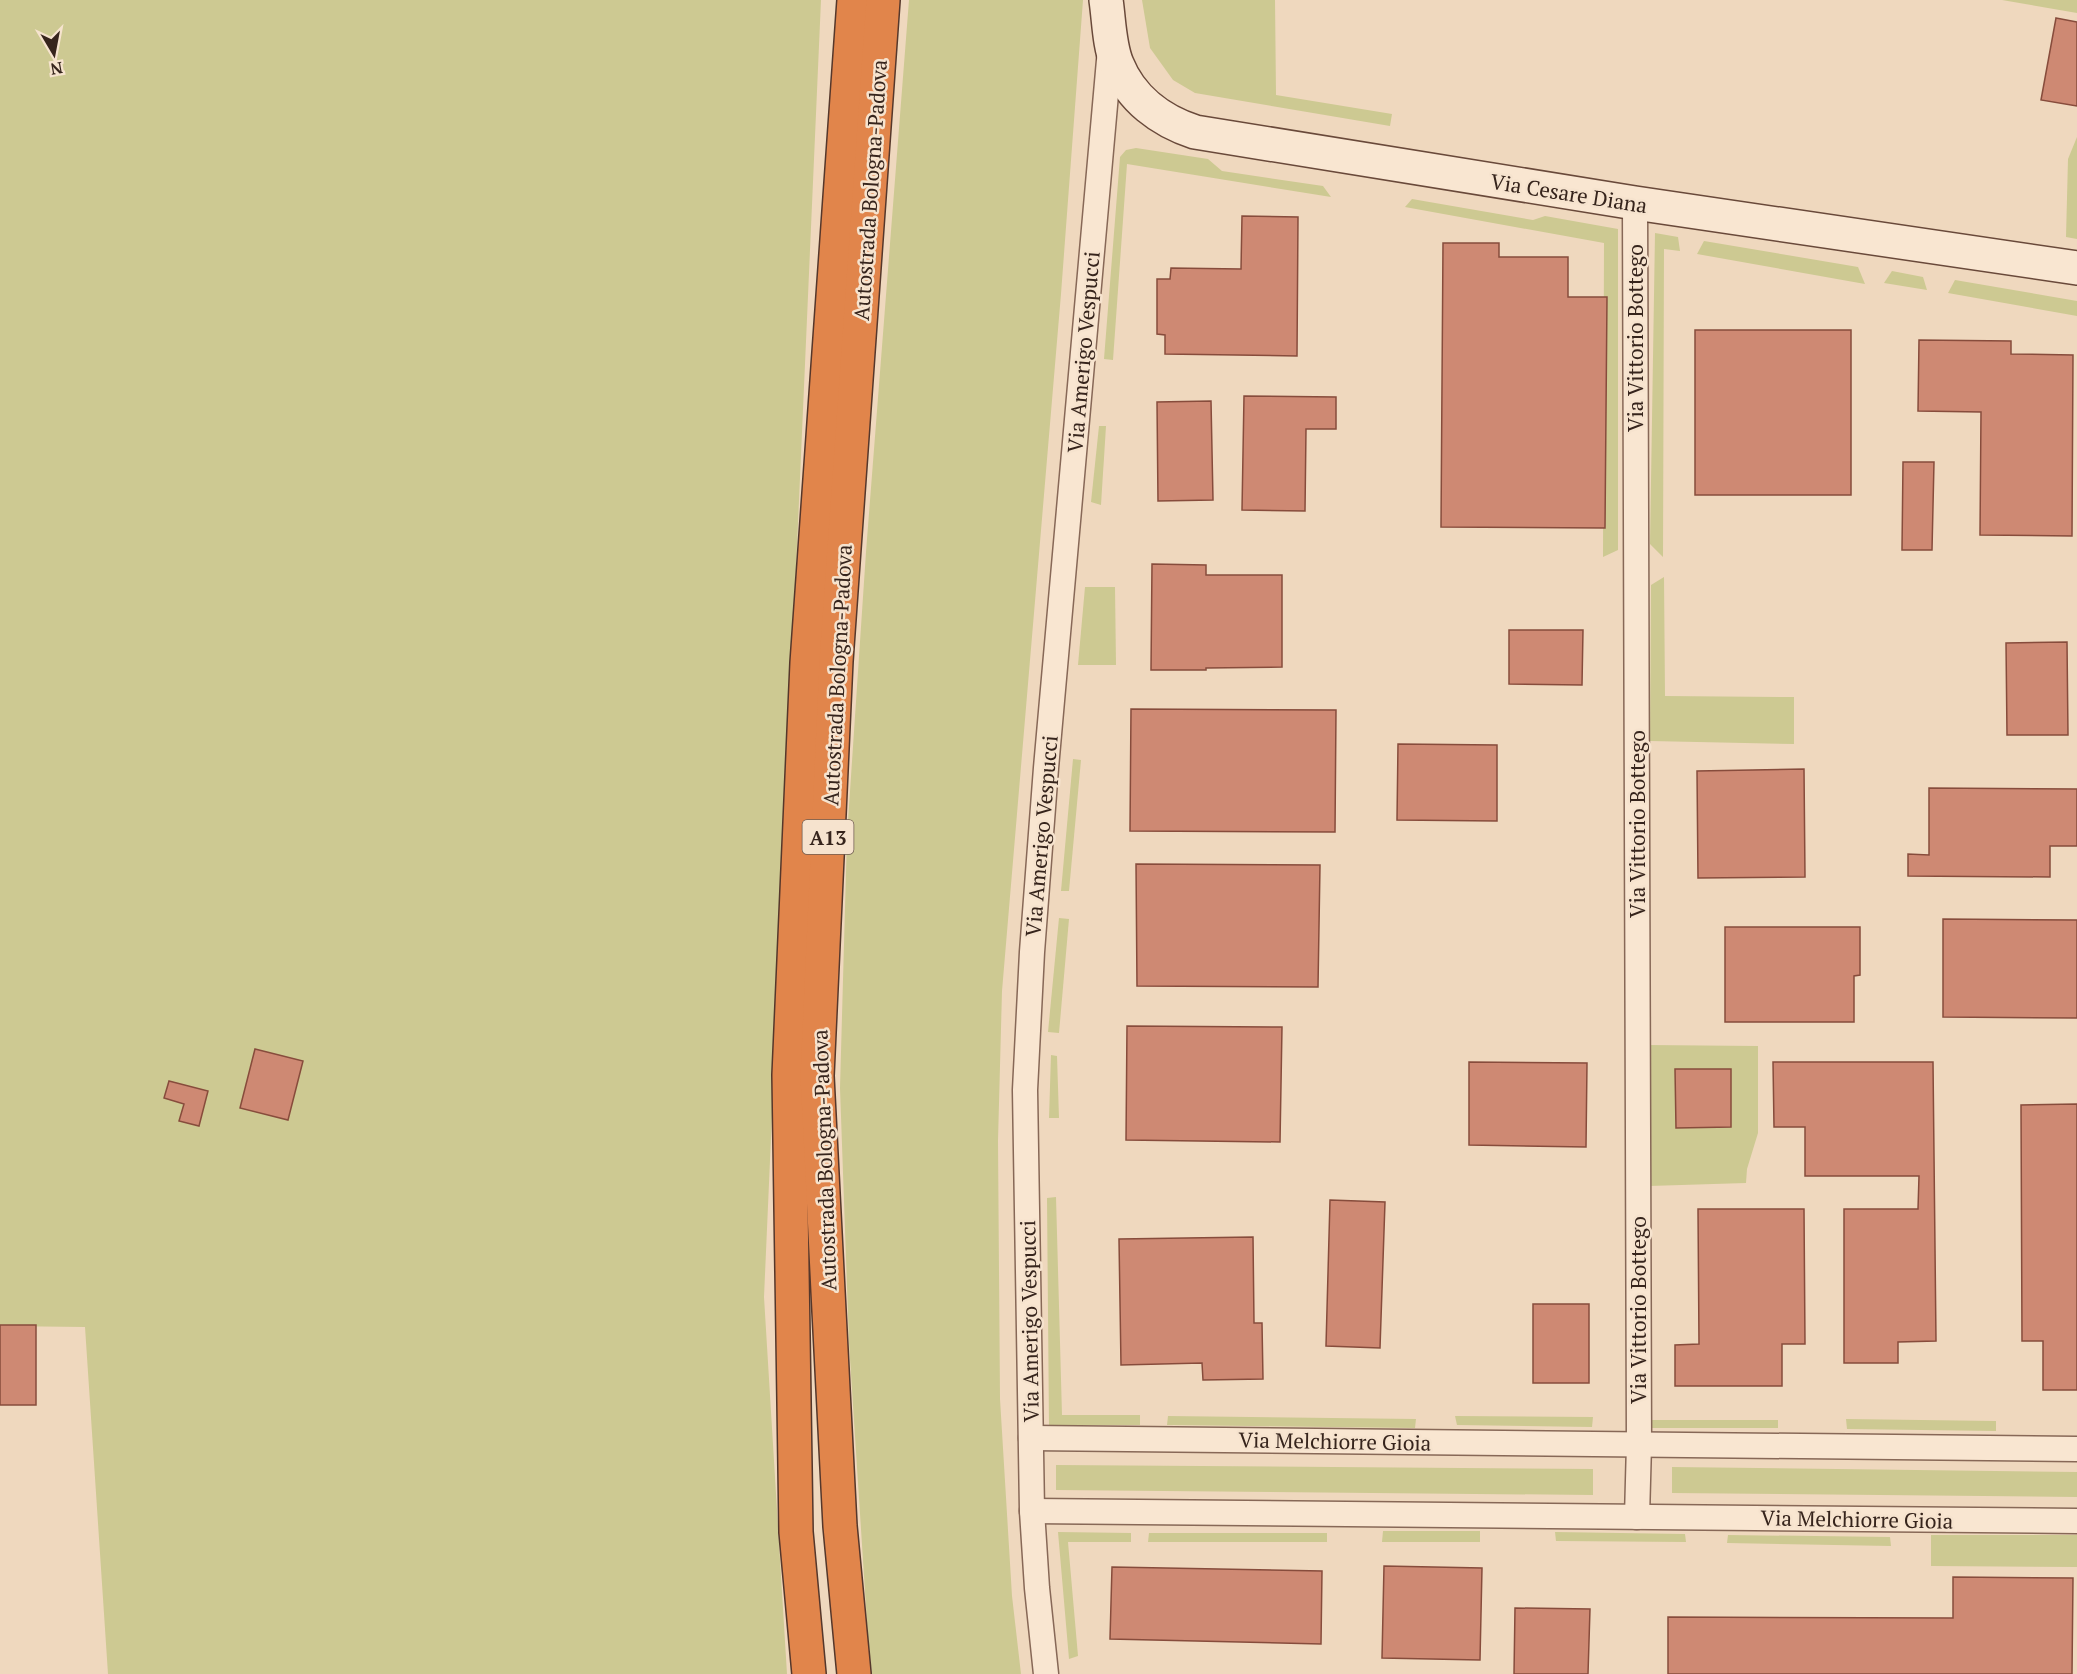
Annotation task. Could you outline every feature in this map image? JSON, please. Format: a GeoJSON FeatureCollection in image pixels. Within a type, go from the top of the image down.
{"type":"FeatureCollection","features":[{"type":"Feature","properties":{"kind":"highway","name":"Autostrada Bologna-Padova"},"geometry":{"type":"LineString","coordinates":[[809,1674],[796,1532],[789,1075],[807,663],[854,0]]}},
{"type":"Feature","properties":{"kind":"highway","name":"Autostrada Bologna-Padova"},"geometry":{"type":"LineString","coordinates":[[854,1674],[840,1526],[817,1076],[836,662],[883,0]]}},
{"type":"Feature","properties":{"kind":"main road","name":"Via Amerigo Vespucci"},"geometry":{"type":"LineString","coordinates":[[1106,0],[1111,38]]}},
{"type":"Feature","properties":{"kind":"main road","name":"Via Cesare Diana"},"geometry":{"type":"LineString","coordinates":[[1111,38],[1116,63],[1127,83],[1143,103],[1160,117],[1196,132],[1635,203],[2077,268]]}},
{"type":"Feature","properties":{"kind":"street","name":"Via Amerigo Vespucci"},"geometry":{"type":"LineString","coordinates":[[1046,1674],[1032,1511],[1025,1090],[1032,952],[1111,38]]}},
{"type":"Feature","properties":{"kind":"street","name":"Via Vittorio Bottego"},"geometry":{"type":"LineString","coordinates":[[1635,203],[1639,1444]]}},
{"type":"Feature","properties":{"kind":"street","name":"Via Melchiorre Gioia"},"geometry":{"type":"LineString","coordinates":[[1031,1438],[2077,1449]]}},
{"type":"Feature","properties":{"kind":"street"},"geometry":{"type":"LineString","coordinates":[[1636,1517],[1639,1444]]}},
{"type":"Feature","properties":{"kind":"street","name":"Via Melchiorre Gioia"},"geometry":{"type":"LineString","coordinates":[[1032,1511],[2077,1521]]}},
{"type":"Feature","properties":{"kind":"shaded area"},"geometry":{"type":"Polygon","coordinates":[[[0,0],[821,0],[764,1297],[787,1674],[108,1674],[85,1327],[0,1326],[0,0]]]}},
{"type":"Feature","properties":{"kind":"shaded area"},"geometry":{"type":"Polygon","coordinates":[[[909,0],[1083,0],[1061,294],[1002,991],[998,1141],[1000,1399],[1012,1596],[1021,1674],[872,1674],[868,1638],[849,1343],[840,1088],[847,836],[866,552],[909,0]]]}},
{"type":"Feature","properties":{"kind":"shaded area"},"geometry":{"type":"Polygon","coordinates":[[[1142,0],[1275,0],[1276,95],[1392,114],[1390,126],[1195,93],[1173,80],[1150,48],[1142,0]]]}},
{"type":"Feature","properties":{"kind":"shaded area"},"geometry":{"type":"Polygon","coordinates":[[[2002,0],[2077,0],[2077,13],[2002,0]]]}},
{"type":"Feature","properties":{"kind":"shaded area"},"geometry":{"type":"Polygon","coordinates":[[[2077,137],[2077,239],[2066,237],[2068,159],[2077,137]]]}},
{"type":"Feature","properties":{"kind":"shaded area"},"geometry":{"type":"Polygon","coordinates":[[[1136,148],[1208,159],[1222,171],[1323,186],[1331,197],[1127,164],[1113,360],[1104,359],[1120,157],[1126,150],[1136,148]]]}},
{"type":"Feature","properties":{"kind":"shaded area"},"geometry":{"type":"Polygon","coordinates":[[[1412,199],[1533,220],[1545,216],[1618,229],[1618,550],[1603,557],[1604,243],[1405,207],[1412,199]]]}},
{"type":"Feature","properties":{"kind":"shaded area"},"geometry":{"type":"Polygon","coordinates":[[[1655,233],[1678,237],[1680,251],[1664,249],[1663,557],[1650,544],[1655,233]]]}},
{"type":"Feature","properties":{"kind":"shaded area"},"geometry":{"type":"Polygon","coordinates":[[[1704,241],[1858,267],[1865,284],[1697,254],[1704,241]]]}},
{"type":"Feature","properties":{"kind":"shaded area"},"geometry":{"type":"Polygon","coordinates":[[[1892,271],[1923,277],[1927,290],[1884,283],[1892,271]]]}},
{"type":"Feature","properties":{"kind":"shaded area"},"geometry":{"type":"Polygon","coordinates":[[[1955,280],[2077,301],[2077,316],[1948,293],[1955,280]]]}},
{"type":"Feature","properties":{"kind":"shaded area"},"geometry":{"type":"Polygon","coordinates":[[[1099,426],[1106,426],[1101,505],[1091,502],[1099,426]]]}},
{"type":"Feature","properties":{"kind":"shaded area"},"geometry":{"type":"Polygon","coordinates":[[[1664,577],[1665,696],[1794,697],[1794,744],[1650,741],[1651,585],[1664,577]]]}},
{"type":"Feature","properties":{"kind":"shaded area"},"geometry":{"type":"Polygon","coordinates":[[[1085,587],[1115,587],[1116,665],[1078,665],[1085,587]]]}},
{"type":"Feature","properties":{"kind":"shaded area"},"geometry":{"type":"Polygon","coordinates":[[[1073,759],[1081,760],[1069,891],[1061,891],[1073,759]]]}},
{"type":"Feature","properties":{"kind":"shaded area"},"geometry":{"type":"Polygon","coordinates":[[[1059,918],[1069,919],[1059,1033],[1048,1032],[1059,918]]]}},
{"type":"Feature","properties":{"kind":"shaded area"},"geometry":{"type":"Polygon","coordinates":[[[1648,1045],[1758,1046],[1758,1133],[1747,1169],[1746,1183],[1649,1186],[1648,1045]]]}},
{"type":"Feature","properties":{"kind":"shaded area"},"geometry":{"type":"Polygon","coordinates":[[[1051,1055],[1057,1056],[1059,1118],[1049,1118],[1051,1055]]]}},
{"type":"Feature","properties":{"kind":"shaded area"},"geometry":{"type":"Polygon","coordinates":[[[1056,1197],[1062,1415],[1140,1415],[1140,1425],[1049,1425],[1047,1198],[1056,1197]]]}},
{"type":"Feature","properties":{"kind":"shaded area"},"geometry":{"type":"Polygon","coordinates":[[[1168,1416],[1416,1419],[1415,1428],[1167,1425],[1168,1416]]]}},
{"type":"Feature","properties":{"kind":"shaded area"},"geometry":{"type":"Polygon","coordinates":[[[1455,1416],[1593,1417],[1592,1427],[1457,1425],[1455,1416]]]}},
{"type":"Feature","properties":{"kind":"shaded area"},"geometry":{"type":"Polygon","coordinates":[[[1846,1419],[1996,1421],[1996,1431],[1847,1429],[1846,1419]]]}},
{"type":"Feature","properties":{"kind":"shaded area"},"geometry":{"type":"Polygon","coordinates":[[[1646,1420],[1778,1420],[1778,1428],[1646,1428],[1646,1420]]]}},
{"type":"Feature","properties":{"kind":"shaded area"},"geometry":{"type":"Polygon","coordinates":[[[1056,1465],[1593,1469],[1593,1495],[1056,1490],[1056,1465]]]}},
{"type":"Feature","properties":{"kind":"shaded area"},"geometry":{"type":"Polygon","coordinates":[[[1672,1467],[2077,1472],[2077,1497],[1672,1493],[1672,1467]]]}},
{"type":"Feature","properties":{"kind":"shaded area"},"geometry":{"type":"Polygon","coordinates":[[[1383,1531],[1480,1531],[1480,1542],[1382,1542],[1383,1531]]]}},
{"type":"Feature","properties":{"kind":"shaded area"},"geometry":{"type":"Polygon","coordinates":[[[1058,1532],[1131,1533],[1131,1542],[1068,1542],[1078,1656],[1069,1659],[1058,1532]]]}},
{"type":"Feature","properties":{"kind":"shaded area"},"geometry":{"type":"Polygon","coordinates":[[[1555,1532],[1685,1534],[1686,1542],[1556,1541],[1555,1532]]]}},
{"type":"Feature","properties":{"kind":"shaded area"},"geometry":{"type":"Polygon","coordinates":[[[1149,1533],[1327,1533],[1327,1542],[1148,1542],[1149,1533]]]}},
{"type":"Feature","properties":{"kind":"shaded area"},"geometry":{"type":"Polygon","coordinates":[[[1728,1535],[1890,1537],[1891,1546],[1727,1543],[1728,1535]]]}},
{"type":"Feature","properties":{"kind":"shaded area"},"geometry":{"type":"Polygon","coordinates":[[[1931,1535],[2077,1535],[2077,1567],[1931,1566],[1931,1535]]]}},
{"type":"Feature","properties":{"kind":"building"},"geometry":{"type":"Polygon","coordinates":[[[2056,18],[2077,22],[2077,106],[2041,100],[2056,18]]]}},
{"type":"Feature","properties":{"kind":"building"},"geometry":{"type":"Polygon","coordinates":[[[1242,216],[1298,217],[1297,356],[1165,354],[1165,335],[1157,334],[1157,279],[1170,279],[1171,268],[1241,269],[1242,216]]]}},
{"type":"Feature","properties":{"kind":"building"},"geometry":{"type":"Polygon","coordinates":[[[1443,243],[1499,243],[1499,257],[1568,257],[1568,297],[1607,297],[1605,528],[1441,527],[1443,243]]]}},
{"type":"Feature","properties":{"kind":"building"},"geometry":{"type":"Polygon","coordinates":[[[1695,330],[1851,330],[1851,495],[1695,495],[1695,330]]]}},
{"type":"Feature","properties":{"kind":"building"},"geometry":{"type":"Polygon","coordinates":[[[1919,340],[2011,341],[2011,354],[2073,355],[2072,536],[1980,535],[1981,412],[1918,411],[1919,340]]]}},
{"type":"Feature","properties":{"kind":"building"},"geometry":{"type":"Polygon","coordinates":[[[1244,396],[1336,397],[1336,429],[1306,429],[1305,511],[1242,510],[1244,396]]]}},
{"type":"Feature","properties":{"kind":"building"},"geometry":{"type":"Polygon","coordinates":[[[1211,401],[1213,500],[1158,501],[1157,402],[1211,401]]]}},
{"type":"Feature","properties":{"kind":"building"},"geometry":{"type":"Polygon","coordinates":[[[1903,462],[1934,462],[1932,550],[1902,550],[1903,462]]]}},
{"type":"Feature","properties":{"kind":"building"},"geometry":{"type":"Polygon","coordinates":[[[1152,564],[1206,565],[1206,575],[1282,575],[1282,667],[1151,670],[1152,564]]]}},
{"type":"Feature","properties":{"kind":"building"},"geometry":{"type":"Polygon","coordinates":[[[1509,630],[1583,630],[1582,685],[1509,684],[1509,630]]]}},
{"type":"Feature","properties":{"kind":"building"},"geometry":{"type":"Polygon","coordinates":[[[2067,642],[2068,735],[2007,735],[2006,643],[2067,642]]]}},
{"type":"Feature","properties":{"kind":"building"},"geometry":{"type":"Polygon","coordinates":[[[1131,709],[1336,710],[1335,832],[1130,831],[1131,709]]]}},
{"type":"Feature","properties":{"kind":"building"},"geometry":{"type":"Polygon","coordinates":[[[1398,744],[1497,745],[1497,821],[1397,820],[1398,744]]]}},
{"type":"Feature","properties":{"kind":"building"},"geometry":{"type":"Polygon","coordinates":[[[1804,769],[1805,877],[1698,878],[1697,771],[1804,769]]]}},
{"type":"Feature","properties":{"kind":"building"},"geometry":{"type":"Polygon","coordinates":[[[1929,788],[2077,789],[2077,846],[2050,846],[2050,877],[1908,876],[1908,854],[1929,855],[1929,788]]]}},
{"type":"Feature","properties":{"kind":"building"},"geometry":{"type":"Polygon","coordinates":[[[1136,864],[1320,865],[1318,987],[1137,986],[1136,864]]]}},
{"type":"Feature","properties":{"kind":"building"},"geometry":{"type":"Polygon","coordinates":[[[1943,919],[2077,920],[2077,1018],[1943,1017],[1943,919]]]}},
{"type":"Feature","properties":{"kind":"building"},"geometry":{"type":"Polygon","coordinates":[[[1725,927],[1860,927],[1860,975],[1854,976],[1854,1022],[1725,1022],[1725,927]]]}},
{"type":"Feature","properties":{"kind":"building"},"geometry":{"type":"Polygon","coordinates":[[[1127,1026],[1282,1027],[1280,1142],[1126,1140],[1127,1026]]]}},
{"type":"Feature","properties":{"kind":"building"},"geometry":{"type":"Polygon","coordinates":[[[255,1049],[303,1061],[288,1120],[240,1108],[255,1049]]]}},
{"type":"Feature","properties":{"kind":"building"},"geometry":{"type":"Polygon","coordinates":[[[1469,1062],[1587,1063],[1586,1147],[1469,1145],[1469,1062]]]}},
{"type":"Feature","properties":{"kind":"building"},"geometry":{"type":"Polygon","coordinates":[[[1773,1062],[1933,1062],[1936,1341],[1898,1342],[1898,1363],[1844,1363],[1844,1209],[1918,1209],[1919,1176],[1805,1176],[1805,1127],[1774,1127],[1773,1062]]]}},
{"type":"Feature","properties":{"kind":"building"},"geometry":{"type":"Polygon","coordinates":[[[1675,1069],[1731,1069],[1731,1127],[1676,1128],[1675,1069]]]}},
{"type":"Feature","properties":{"kind":"building"},"geometry":{"type":"Polygon","coordinates":[[[169,1081],[208,1091],[199,1126],[179,1121],[184,1104],[164,1098],[169,1081]]]}},
{"type":"Feature","properties":{"kind":"building"},"geometry":{"type":"Polygon","coordinates":[[[2077,1104],[2077,1390],[2043,1390],[2043,1341],[2022,1341],[2021,1105],[2077,1104]]]}},
{"type":"Feature","properties":{"kind":"building"},"geometry":{"type":"Polygon","coordinates":[[[1330,1200],[1385,1202],[1380,1348],[1326,1346],[1330,1200]]]}},
{"type":"Feature","properties":{"kind":"building"},"geometry":{"type":"Polygon","coordinates":[[[1698,1209],[1804,1209],[1805,1344],[1782,1344],[1782,1386],[1675,1386],[1675,1345],[1699,1344],[1698,1209]]]}},
{"type":"Feature","properties":{"kind":"building"},"geometry":{"type":"Polygon","coordinates":[[[1253,1237],[1254,1323],[1262,1323],[1263,1379],[1203,1380],[1202,1363],[1121,1365],[1119,1239],[1253,1237]]]}},
{"type":"Feature","properties":{"kind":"building"},"geometry":{"type":"Polygon","coordinates":[[[1533,1304],[1589,1304],[1589,1383],[1533,1383],[1533,1304]]]}},
{"type":"Feature","properties":{"kind":"building"},"geometry":{"type":"Polygon","coordinates":[[[0,1325],[36,1325],[36,1405],[0,1405],[0,1325]]]}},
{"type":"Feature","properties":{"kind":"building"},"geometry":{"type":"Polygon","coordinates":[[[1384,1566],[1482,1568],[1480,1660],[1382,1658],[1384,1566]]]}},
{"type":"Feature","properties":{"kind":"building"},"geometry":{"type":"Polygon","coordinates":[[[1112,1567],[1322,1571],[1321,1644],[1110,1639],[1112,1567]]]}},
{"type":"Feature","properties":{"kind":"building"},"geometry":{"type":"Polygon","coordinates":[[[1953,1577],[2073,1578],[2072,1674],[1668,1674],[1668,1617],[1953,1618],[1953,1577]]]}},
{"type":"Feature","properties":{"kind":"building"},"geometry":{"type":"Polygon","coordinates":[[[1515,1608],[1590,1609],[1588,1674],[1514,1674],[1515,1608]]]}}]}
